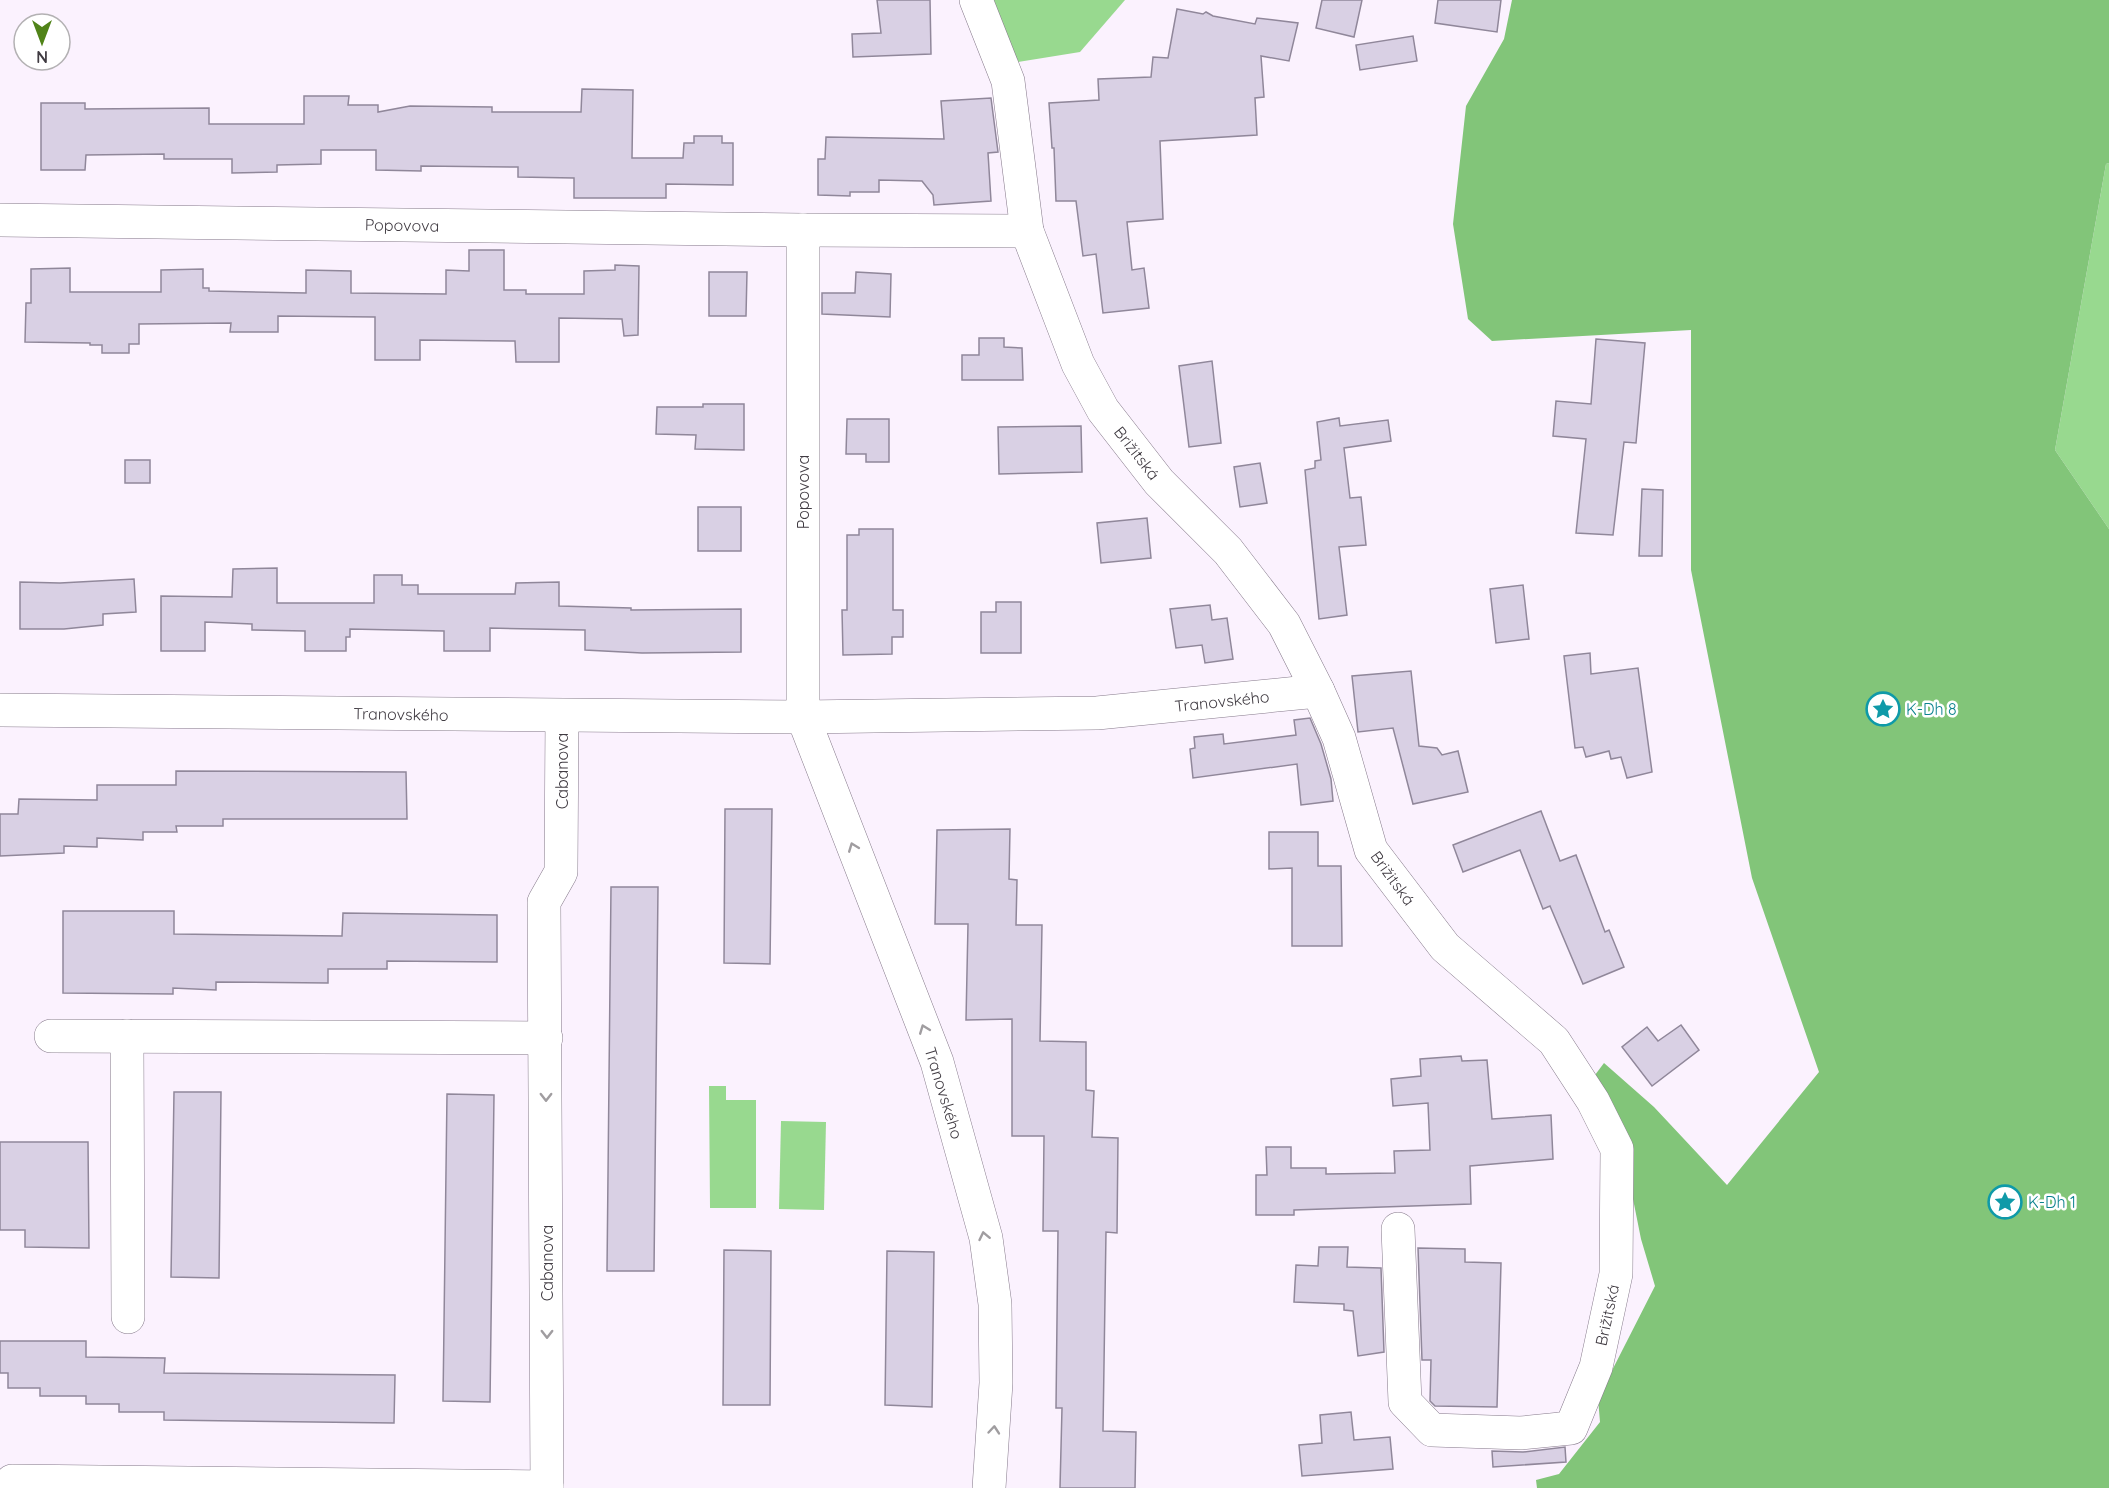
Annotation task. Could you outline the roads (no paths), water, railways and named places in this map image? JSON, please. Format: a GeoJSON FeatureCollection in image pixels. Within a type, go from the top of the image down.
{"type":"FeatureCollection","features":[{"type":"Feature","properties":{"kind":"street","name":"Brižitská"},"geometry":{"type":"LineString","coordinates":[[976,0],[1008,81],[1027,231],[1078,364],[1103,410],[1159,482],[1228,551],[1284,624],[1340,738],[1371,850],[1445,947],[1554,1041],[1593,1101],[1617,1149],[1616,1274],[1596,1367],[1571,1428],[1521,1433],[1432,1430],[1405,1402],[1398,1229]]}},
{"type":"Feature","properties":{"kind":"street","name":"Popovova"},"geometry":{"type":"LineString","coordinates":[[0,220],[803,231],[1027,231]]}},
{"type":"Feature","properties":{"kind":"street","name":"Popovova"},"geometry":{"type":"LineString","coordinates":[[802,717],[803,231]]}},
{"type":"Feature","properties":{"kind":"street","name":"Tranovského"},"geometry":{"type":"LineString","coordinates":[[0,710],[802,717],[1097,713],[1318,691]]}},
{"type":"Feature","properties":{"kind":"street","name":"Cabanova"},"geometry":{"type":"LineString","coordinates":[[12,1481],[116,1486],[547,1487],[544,902],[561,872],[562,716]]}},
{"type":"Feature","properties":{"kind":"street","name":"Tranovského"},"geometry":{"type":"LineString","coordinates":[[802,717],[937,1062],[986,1239],[994,1304],[996,1383],[989,1488]]}},
{"type":"Feature","properties":{"kind":"street"},"geometry":{"type":"LineString","coordinates":[[51,1036],[546,1038]]}},
{"type":"Feature","properties":{"kind":"street"},"geometry":{"type":"LineString","coordinates":[[127,1036],[128,1317]]}},
{"type":"Feature","properties":{"kind":"place","name":"K-Dh 8"},"geometry":{"type":"Point","coordinates":[1883,709]}},
{"type":"Feature","properties":{"kind":"place","name":"K-Dh 1"},"geometry":{"type":"Point","coordinates":[2005,1202]}}]}
